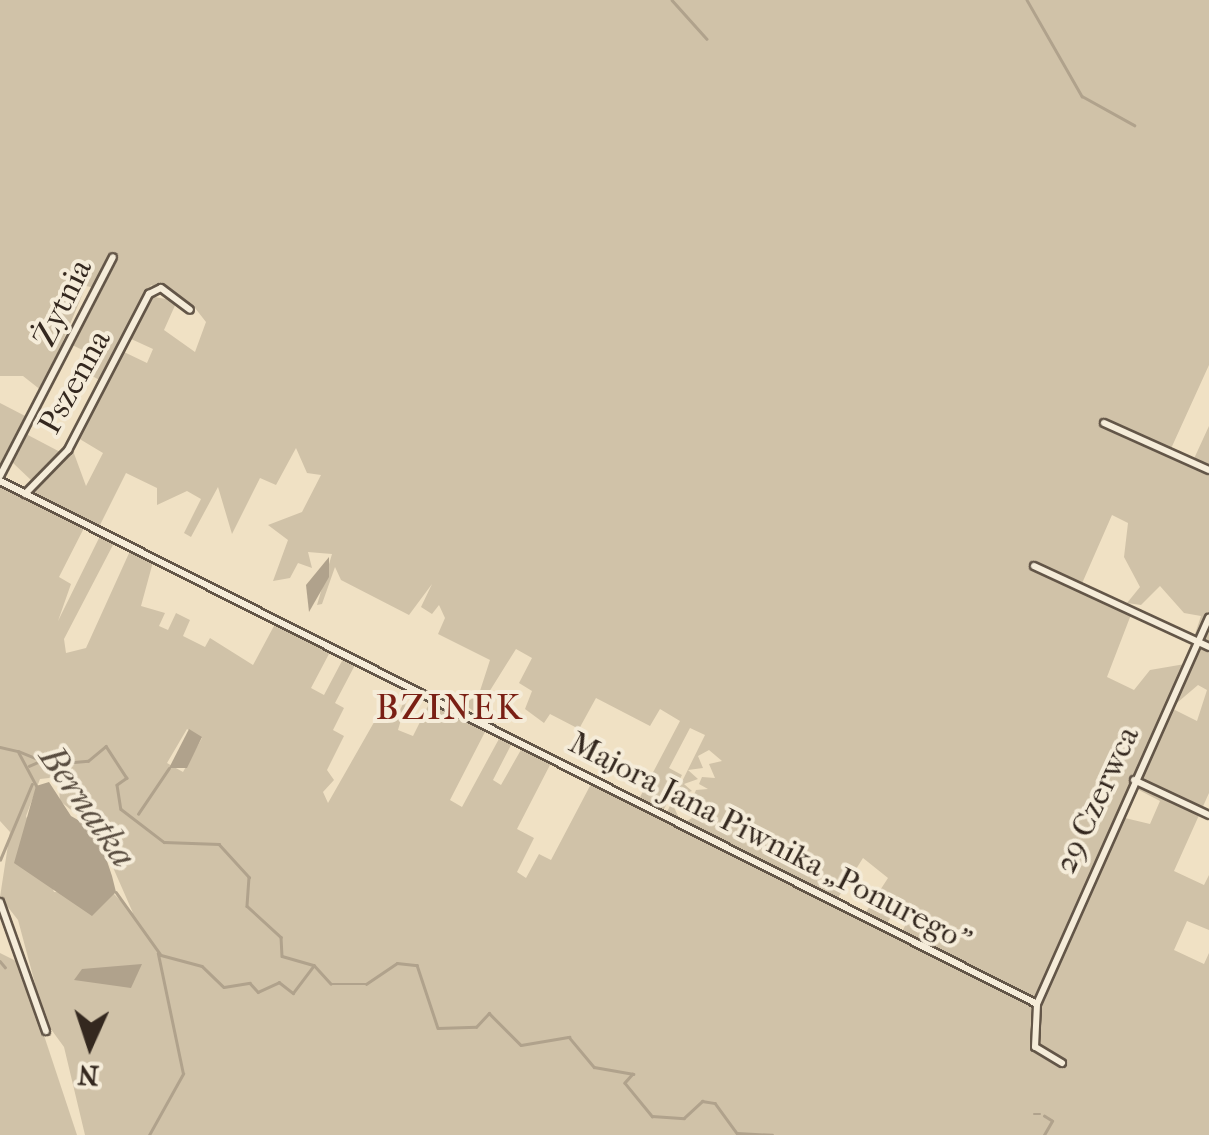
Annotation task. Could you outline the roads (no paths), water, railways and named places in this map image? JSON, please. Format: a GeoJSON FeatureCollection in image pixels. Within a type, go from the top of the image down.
{"type":"FeatureCollection","features":[{"type":"Feature","properties":{"kind":"street","name":"Żytnia"},"geometry":{"type":"LineString","coordinates":[[0,478],[113,257]]}},
{"type":"Feature","properties":{"kind":"street","name":"Pszenna"},"geometry":{"type":"LineString","coordinates":[[26,494],[68,450],[158,289],[190,310]]}},
{"type":"Feature","properties":{"kind":"street"},"geometry":{"type":"LineString","coordinates":[[1104,423],[1209,470]]}},
{"type":"Feature","properties":{"kind":"street","name":"Majora Jana Piwnika „Ponurego”"},"geometry":{"type":"LineString","coordinates":[[0,478],[1036,1004]]}},
{"type":"Feature","properties":{"kind":"street"},"geometry":{"type":"LineString","coordinates":[[1034,566],[1209,647]]}},
{"type":"Feature","properties":{"kind":"street","name":"29 Czerwca"},"geometry":{"type":"LineString","coordinates":[[1036,1004],[1209,618]]}},
{"type":"Feature","properties":{"kind":"street"},"geometry":{"type":"LineString","coordinates":[[1134,780],[1209,815]]}},
{"type":"Feature","properties":{"kind":"street"},"geometry":{"type":"LineString","coordinates":[[0,902],[24,956],[45,1028]]}},
{"type":"Feature","properties":{"kind":"street"},"geometry":{"type":"LineString","coordinates":[[1036,1004],[1035,1046],[1062,1063]]}},
{"type":"Feature","properties":{"kind":"waterway"},"geometry":{"type":"LineString","coordinates":[[672,0],[707,39]]}},
{"type":"Feature","properties":{"kind":"waterway"},"geometry":{"type":"LineString","coordinates":[[1027,0],[1082,96],[1134,125]]}},
{"type":"Feature","properties":{"kind":"waterway","name":"Bernatka"},"geometry":{"type":"LineString","coordinates":[[18,751],[51,764],[88,761],[106,746],[127,778],[117,785],[121,809],[164,842],[219,844],[249,877],[247,906],[281,937],[282,956],[314,965],[331,984],[366,984],[397,963],[417,965],[438,1028],[476,1027],[489,1013],[521,1045],[569,1037],[594,1067],[633,1074],[625,1083],[652,1116],[684,1118],[702,1101],[715,1103],[737,1133],[772,1135]]}},
{"type":"Feature","properties":{"kind":"waterway","name":"Bernatka"},"geometry":{"type":"LineString","coordinates":[[0,747],[18,751],[37,786]]}},
{"type":"Feature","properties":{"kind":"waterway","name":"Bernatka"},"geometry":{"type":"LineString","coordinates":[[29,766],[45,759]]}},
{"type":"Feature","properties":{"kind":"waterway"},"geometry":{"type":"LineString","coordinates":[[138,814],[169,768]]}},
{"type":"Feature","properties":{"kind":"waterway"},"geometry":{"type":"LineString","coordinates":[[0,860],[32,784]]}},
{"type":"Feature","properties":{"kind":"waterway"},"geometry":{"type":"LineString","coordinates":[[116,892],[161,955],[202,966],[224,987],[250,983],[258,992],[279,982],[293,993],[313,966]]}},
{"type":"Feature","properties":{"kind":"waterway"},"geometry":{"type":"LineString","coordinates":[[149,1135],[183,1074],[158,954]]}},
{"type":"Feature","properties":{"kind":"waterway"},"geometry":{"type":"LineString","coordinates":[[0,961],[5,967]]}},
{"type":"Feature","properties":{"kind":"waterway"},"geometry":{"type":"LineString","coordinates":[[1034,1114],[1040,1114]]}},
{"type":"Feature","properties":{"kind":"waterway"},"geometry":{"type":"LineString","coordinates":[[1044,1116],[1052,1121],[1044,1135]]}},
{"type":"Feature","properties":{"kind":"district","name":"BZINEK"},"geometry":{"type":"Point","coordinates":[450,708]}}]}
